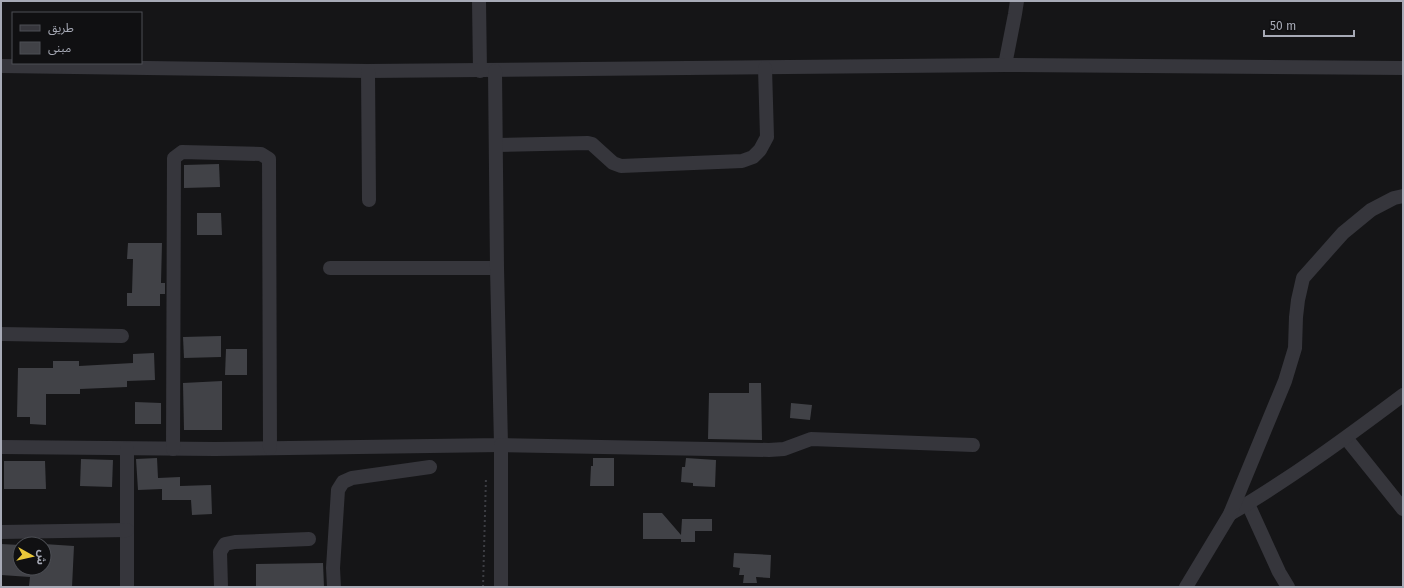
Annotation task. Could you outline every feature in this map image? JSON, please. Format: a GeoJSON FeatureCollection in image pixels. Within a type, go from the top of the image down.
{"type":"FeatureCollection","features":[{"type":"Feature","properties":{"kind":"street"},"geometry":{"type":"LineString","coordinates":[[479,1],[480,71]]}},
{"type":"Feature","properties":{"kind":"street"},"geometry":{"type":"LineString","coordinates":[[1005,65],[1017,1]]}},
{"type":"Feature","properties":{"kind":"street"},"geometry":{"type":"LineString","coordinates":[[1,66],[368,71],[1005,65],[1403,68]]}},
{"type":"Feature","properties":{"kind":"street"},"geometry":{"type":"LineString","coordinates":[[496,144],[588,143],[600,150],[613,163],[621,166],[742,161],[753,156],[760,150],[767,137],[765,68]]}},
{"type":"Feature","properties":{"kind":"street"},"geometry":{"type":"LineString","coordinates":[[368,71],[369,200]]}},
{"type":"Feature","properties":{"kind":"street"},"geometry":{"type":"LineString","coordinates":[[495,71],[501,445],[501,587]]}},
{"type":"Feature","properties":{"kind":"street"},"geometry":{"type":"LineString","coordinates":[[173,449],[174,158],[182,152],[261,154],[269,159],[270,448]]}},
{"type":"Feature","properties":{"kind":"street"},"geometry":{"type":"LineString","coordinates":[[1186,587],[1230,514],[1285,381],[1295,348],[1296,317],[1303,278],[1343,232],[1371,210],[1394,198],[1403,196]]}},
{"type":"Feature","properties":{"kind":"street"},"geometry":{"type":"LineString","coordinates":[[330,268],[497,268]]}},
{"type":"Feature","properties":{"kind":"street"},"geometry":{"type":"LineString","coordinates":[[1,334],[122,336]]}},
{"type":"Feature","properties":{"kind":"street"},"geometry":{"type":"LineString","coordinates":[[1230,514],[1268,492],[1346,438],[1403,395]]}},
{"type":"Feature","properties":{"kind":"street"},"geometry":{"type":"LineString","coordinates":[[1346,438],[1403,509]]}},
{"type":"Feature","properties":{"kind":"street"},"geometry":{"type":"LineString","coordinates":[[1,447],[173,449],[501,445],[769,450],[784,449],[811,439],[973,445]]}},
{"type":"Feature","properties":{"kind":"street"},"geometry":{"type":"LineString","coordinates":[[127,449],[127,587]]}},
{"type":"Feature","properties":{"kind":"street"},"geometry":{"type":"LineString","coordinates":[[334,587],[333,568],[338,490],[343,482],[352,478],[430,467]]}},
{"type":"Feature","properties":{"kind":"street"},"geometry":{"type":"LineString","coordinates":[[1248,504],[1279,572],[1288,587]]}},
{"type":"Feature","properties":{"kind":"street"},"geometry":{"type":"LineString","coordinates":[[1,532],[127,530]]}},
{"type":"Feature","properties":{"kind":"street"},"geometry":{"type":"LineString","coordinates":[[221,587],[220,552],[225,544],[235,542],[309,538]]}},
{"type":"Feature","properties":{"kind":"path"},"geometry":{"type":"LineString","coordinates":[[483,587],[486,477]]}},
{"type":"Feature","properties":{"kind":"building"},"geometry":{"type":"Polygon","coordinates":[[[219,164],[220,187],[184,188],[184,165],[219,164]]]}},
{"type":"Feature","properties":{"kind":"building"},"geometry":{"type":"Polygon","coordinates":[[[197,213],[221,213],[222,235],[197,235],[197,213]]]}},
{"type":"Feature","properties":{"kind":"building"},"geometry":{"type":"Polygon","coordinates":[[[128,243],[162,243],[161,283],[165,283],[165,294],[160,294],[160,306],[127,306],[127,293],[132,293],[133,259],[127,259],[128,243]]]}},
{"type":"Feature","properties":{"kind":"building"},"geometry":{"type":"Polygon","coordinates":[[[221,336],[221,357],[184,358],[183,337],[221,336]]]}},
{"type":"Feature","properties":{"kind":"building"},"geometry":{"type":"Polygon","coordinates":[[[226,349],[247,349],[247,375],[225,375],[226,349]]]}},
{"type":"Feature","properties":{"kind":"building"},"geometry":{"type":"Polygon","coordinates":[[[154,353],[155,380],[127,381],[127,387],[80,389],[80,394],[46,394],[46,425],[30,424],[30,417],[17,417],[18,368],[53,368],[53,361],[79,361],[79,366],[133,363],[133,354],[154,353]]]}},
{"type":"Feature","properties":{"kind":"building"},"geometry":{"type":"Polygon","coordinates":[[[222,381],[222,430],[184,430],[183,383],[222,381]]]}},
{"type":"Feature","properties":{"kind":"building"},"geometry":{"type":"Polygon","coordinates":[[[749,383],[761,383],[762,440],[708,439],[709,393],[749,393],[749,383]]]}},
{"type":"Feature","properties":{"kind":"building"},"geometry":{"type":"Polygon","coordinates":[[[135,402],[161,403],[161,424],[135,424],[135,402]]]}},
{"type":"Feature","properties":{"kind":"building"},"geometry":{"type":"Polygon","coordinates":[[[791,403],[812,405],[810,420],[790,418],[791,403]]]}},
{"type":"Feature","properties":{"kind":"building"},"geometry":{"type":"Polygon","coordinates":[[[157,458],[158,478],[180,477],[180,486],[211,485],[212,514],[192,515],[191,500],[162,500],[162,489],[138,490],[136,459],[157,458]]]}},
{"type":"Feature","properties":{"kind":"building"},"geometry":{"type":"Polygon","coordinates":[[[593,458],[614,458],[614,486],[590,486],[593,458]]]}},
{"type":"Feature","properties":{"kind":"building"},"geometry":{"type":"Polygon","coordinates":[[[686,458],[716,460],[715,487],[693,486],[693,483],[681,482],[682,467],[685,467],[686,458]]]}},
{"type":"Feature","properties":{"kind":"building"},"geometry":{"type":"Polygon","coordinates":[[[81,459],[113,460],[112,487],[80,486],[81,459]]]}},
{"type":"Feature","properties":{"kind":"building"},"geometry":{"type":"Polygon","coordinates":[[[4,461],[45,461],[46,489],[4,489],[4,461]]]}},
{"type":"Feature","properties":{"kind":"building"},"geometry":{"type":"Polygon","coordinates":[[[643,513],[662,513],[681,535],[682,519],[712,519],[712,531],[695,531],[695,542],[681,542],[681,539],[643,539],[643,513]]]}},
{"type":"Feature","properties":{"kind":"building"},"geometry":{"type":"Polygon","coordinates":[[[1,544],[12,545],[12,576],[1,575],[1,544]]]}},
{"type":"Feature","properties":{"kind":"building"},"geometry":{"type":"Polygon","coordinates":[[[52,545],[74,546],[72,587],[29,586],[30,577],[16,576],[52,576],[52,545]]]}},
{"type":"Feature","properties":{"kind":"building"},"geometry":{"type":"Polygon","coordinates":[[[734,553],[771,555],[770,578],[756,577],[757,583],[743,583],[744,575],[739,575],[740,568],[733,567],[734,553]]]}},
{"type":"Feature","properties":{"kind":"building"},"geometry":{"type":"Polygon","coordinates":[[[323,563],[324,587],[256,587],[256,564],[323,563]]]}}]}
